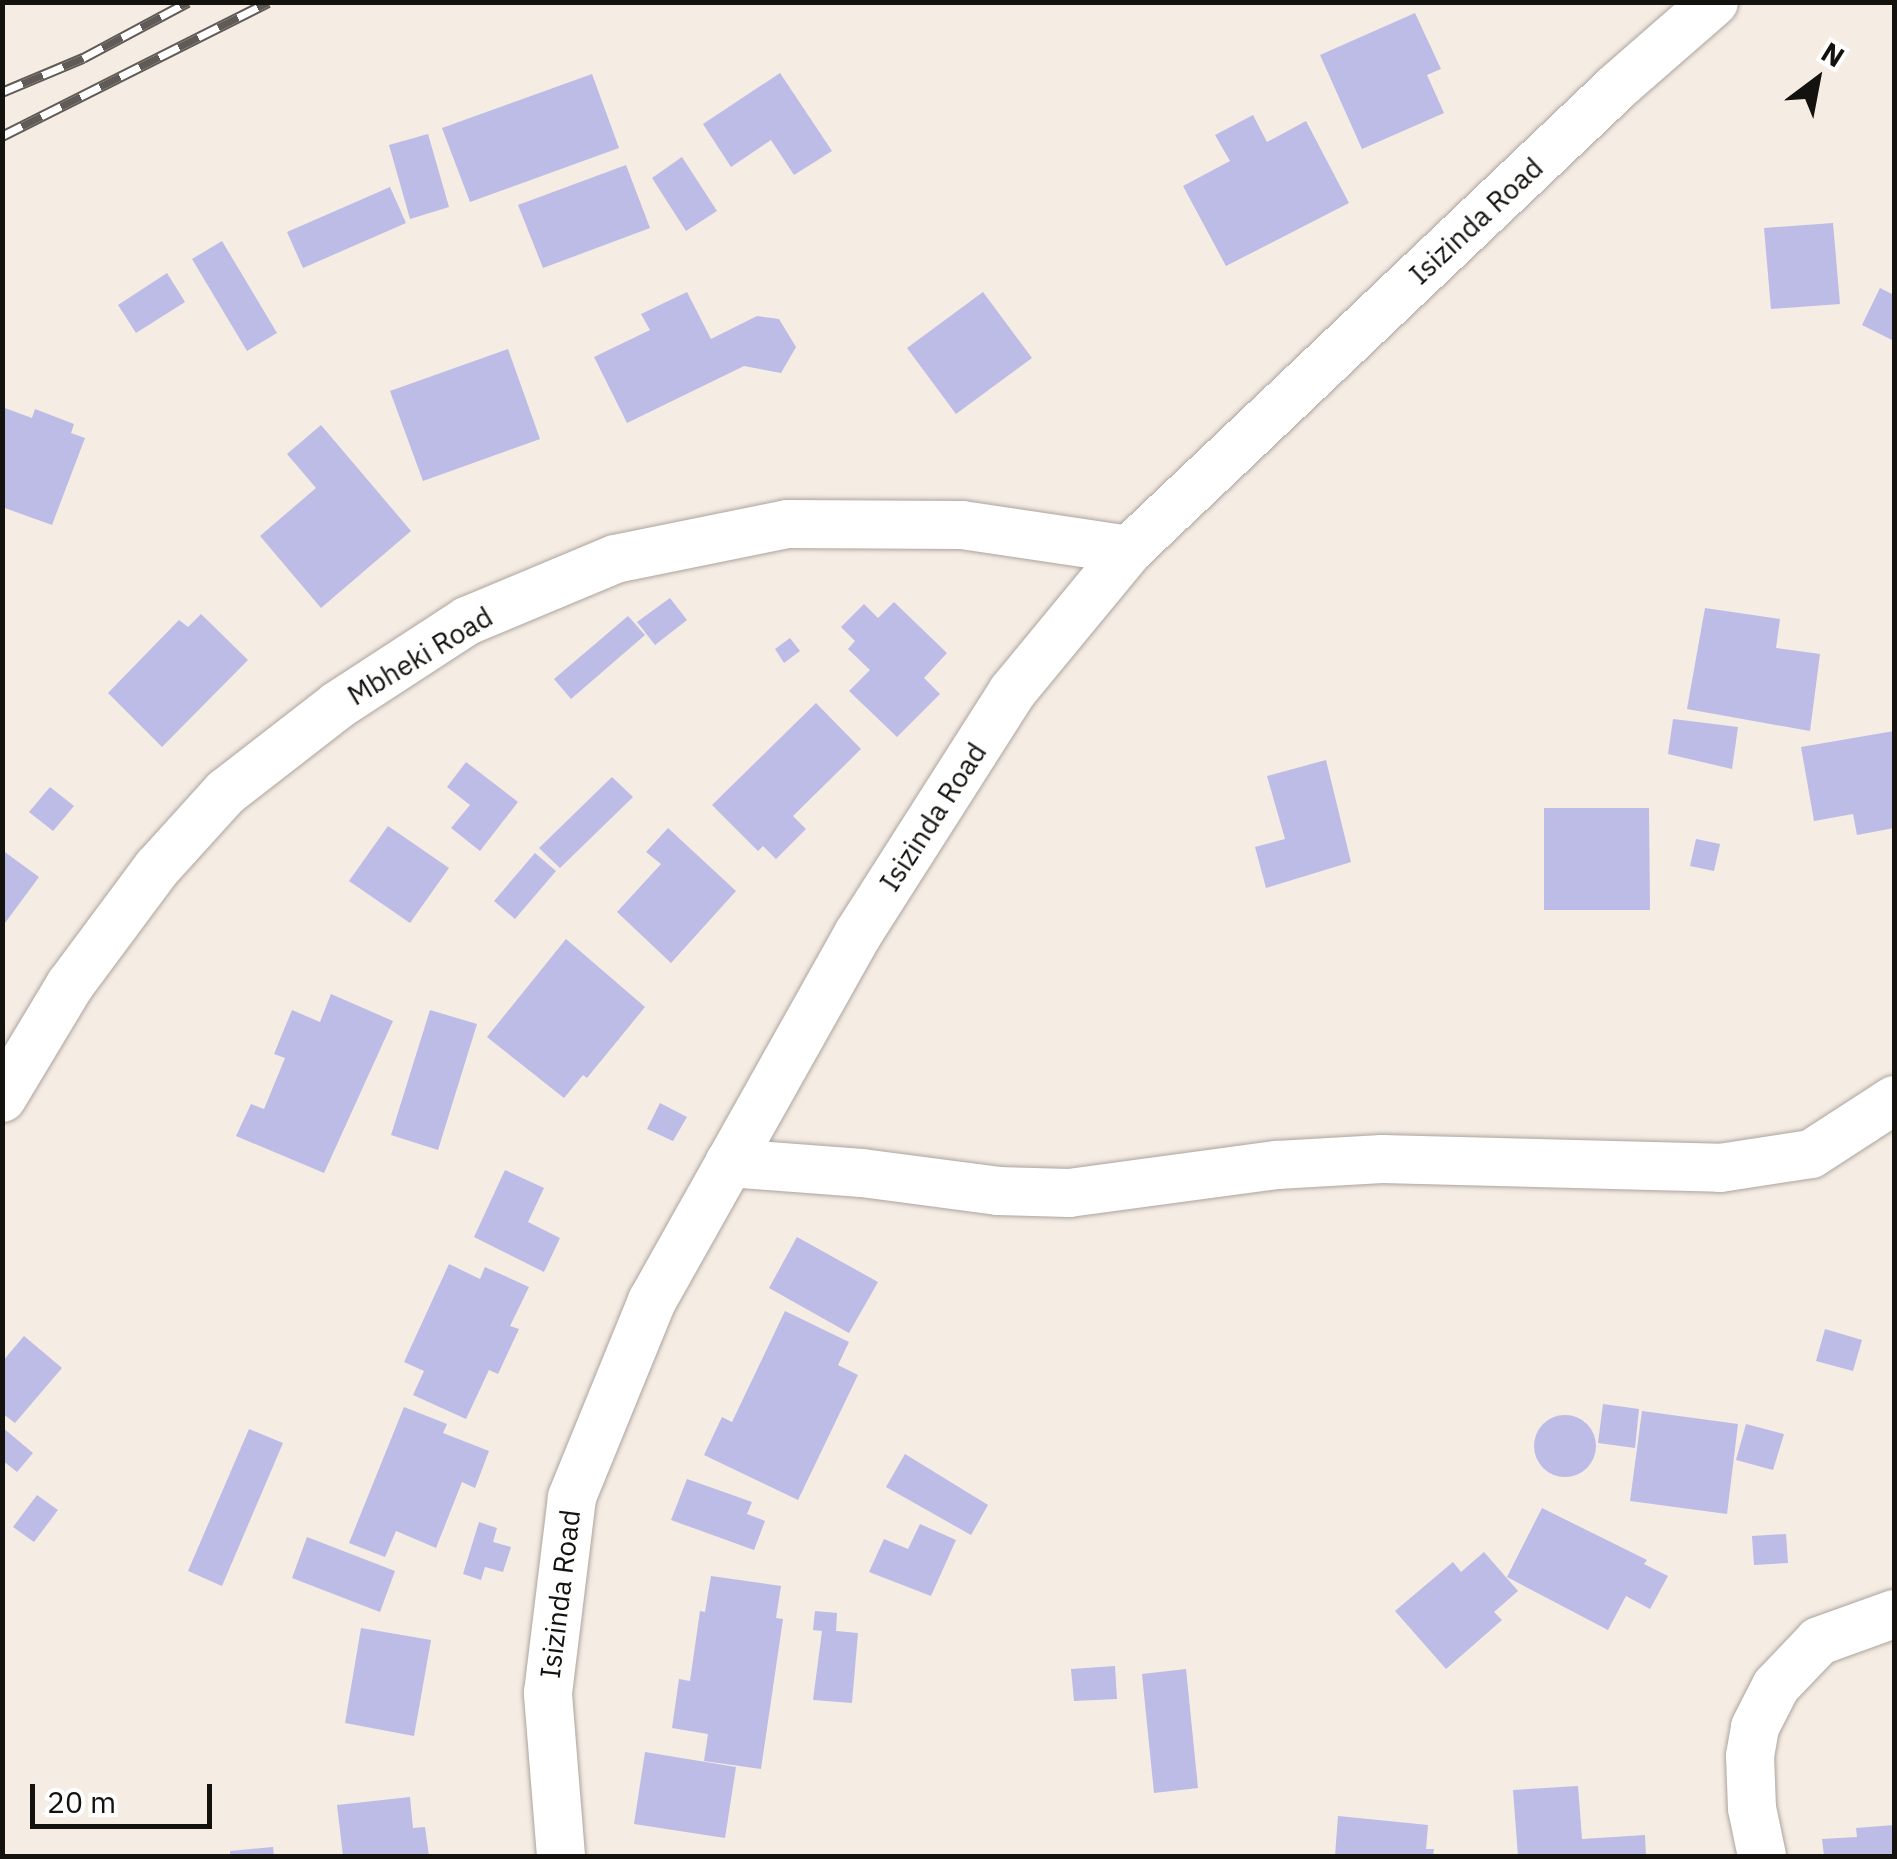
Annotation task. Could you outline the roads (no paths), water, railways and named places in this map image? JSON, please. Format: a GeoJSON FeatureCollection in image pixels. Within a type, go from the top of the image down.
{"type":"FeatureCollection","features":[{"type":"Feature","properties":{"kind":"street","name":"Isizinda Road"},"geometry":{"type":"LineString","coordinates":[[560,1856],[548,1693],[572,1497],[652,1301],[858,934],[1012,692],[1129,550],[1619,85],[1714,2]]}},
{"type":"Feature","properties":{"kind":"street","name":"Mbheki Road"},"geometry":{"type":"LineString","coordinates":[[2,1098],[70,984],[157,868],[226,792],[338,706],[467,621],[615,558],[787,524],[962,525],[1129,550]]}},
{"type":"Feature","properties":{"kind":"street"},"geometry":{"type":"LineString","coordinates":[[729,1163],[862,1173],[998,1191],[1068,1193],[1277,1165],[1382,1160],[1720,1168],[1812,1154],[1894,1100]]}},
{"type":"Feature","properties":{"kind":"street"},"geometry":{"type":"LineString","coordinates":[[1762,1856],[1752,1808],[1750,1756],[1755,1727],[1776,1686],[1820,1641],[1894,1614]]}},
{"type":"Feature","properties":{"kind":"railway"},"geometry":{"type":"LineString","coordinates":[[2,92],[83,58],[188,2]]}},
{"type":"Feature","properties":{"kind":"railway"},"geometry":{"type":"LineString","coordinates":[[2,136],[268,2]]}}]}
